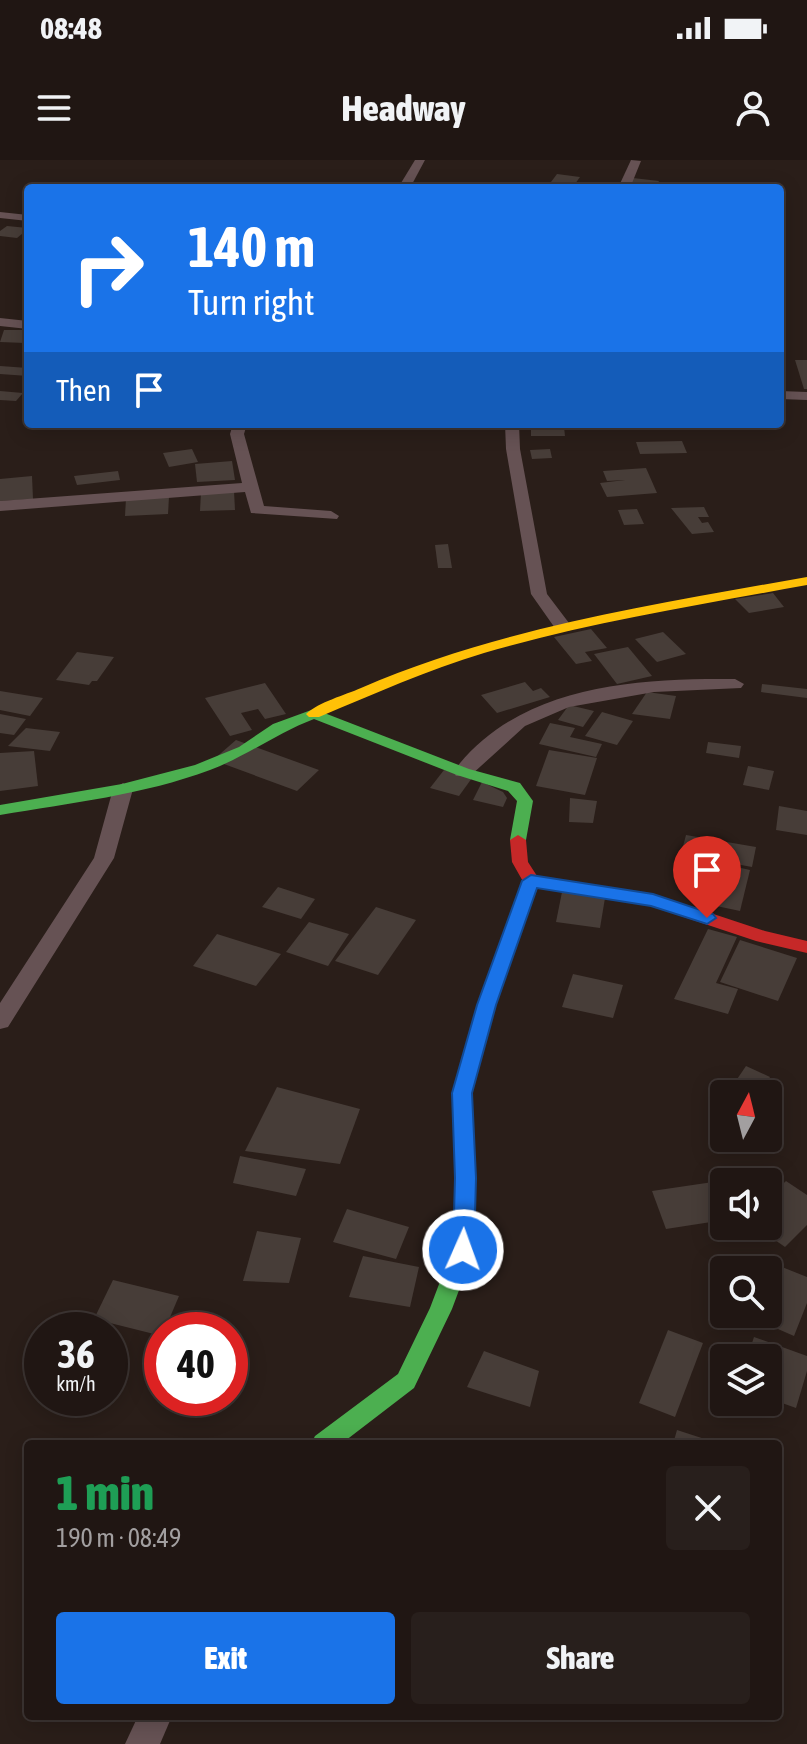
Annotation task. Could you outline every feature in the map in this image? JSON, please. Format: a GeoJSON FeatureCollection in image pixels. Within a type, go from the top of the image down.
{"type":"FeatureCollection","features":[{"type":"Feature","properties":{"kind":"street"},"geometry":{"type":"LineString","coordinates":[[406,184],[420,160]]}},
{"type":"Feature","properties":{"kind":"street"},"geometry":{"type":"LineString","coordinates":[[626,184],[636,161]]}},
{"type":"Feature","properties":{"kind":"street"},"geometry":{"type":"LineString","coordinates":[[0,215],[24,218]]}},
{"type":"Feature","properties":{"kind":"street"},"geometry":{"type":"LineString","coordinates":[[0,322],[24,325]]}},
{"type":"Feature","properties":{"kind":"street"},"geometry":{"type":"LineString","coordinates":[[784,395],[807,396]]}},
{"type":"Feature","properties":{"kind":"street"},"geometry":{"type":"LineString","coordinates":[[239,428],[237,434],[257,510],[331,516]]}},
{"type":"Feature","properties":{"kind":"street"},"geometry":{"type":"LineString","coordinates":[[512,428],[539,594],[562,624]]}},
{"type":"Feature","properties":{"kind":"street"},"geometry":{"type":"LineString","coordinates":[[0,506],[250,487]]}},
{"type":"Feature","properties":{"kind":"street"},"geometry":{"type":"LineString","coordinates":[[0,810],[123,789],[201,768],[245,750],[278,727],[432,665],[562,624],[807,581]]}},
{"type":"Feature","properties":{"kind":"street"},"geometry":{"type":"LineString","coordinates":[[463,772],[519,721],[562,704],[688,682],[735,684]]}},
{"type":"Feature","properties":{"kind":"street"},"geometry":{"type":"LineString","coordinates":[[314,714],[463,772],[514,787],[525,801],[515,833],[520,859],[531,881],[486,1005],[462,1093],[466,1178],[463,1250],[441,1309],[406,1381],[328,1440]]}},
{"type":"Feature","properties":{"kind":"street"},"geometry":{"type":"LineString","coordinates":[[0,1021],[104,858],[123,789]]}},
{"type":"Feature","properties":{"kind":"street"},"geometry":{"type":"LineString","coordinates":[[531,881],[653,900],[807,947]]}},
{"type":"Feature","properties":{"kind":"street"},"geometry":{"type":"LineString","coordinates":[[142,1744],[154,1720]]}},
{"type":"Feature","properties":{"kind":"building"},"geometry":{"type":"Polygon","coordinates":[[[557,174],[580,177],[575,184],[551,182],[557,174]]]}},
{"type":"Feature","properties":{"kind":"building"},"geometry":{"type":"Polygon","coordinates":[[[633,178],[659,181],[657,184],[629,184],[633,178]]]}},
{"type":"Feature","properties":{"kind":"building"},"geometry":{"type":"Polygon","coordinates":[[[7,226],[24,228],[24,232],[17,238],[0,236],[0,231],[7,226]]]}},
{"type":"Feature","properties":{"kind":"building"},"geometry":{"type":"Polygon","coordinates":[[[4,330],[24,330],[24,343],[0,342],[4,330]]]}},
{"type":"Feature","properties":{"kind":"building"},"geometry":{"type":"Polygon","coordinates":[[[795,360],[807,360],[807,389],[804,389],[795,360]]]}},
{"type":"Feature","properties":{"kind":"building"},"geometry":{"type":"Polygon","coordinates":[[[0,366],[24,368],[24,376],[0,374],[0,366]]]}},
{"type":"Feature","properties":{"kind":"building"},"geometry":{"type":"Polygon","coordinates":[[[0,391],[23,393],[16,401],[0,400],[0,391]]]}},
{"type":"Feature","properties":{"kind":"building"},"geometry":{"type":"Polygon","coordinates":[[[531,428],[564,428],[565,436],[531,436],[531,428]]]}},
{"type":"Feature","properties":{"kind":"building"},"geometry":{"type":"Polygon","coordinates":[[[682,441],[687,453],[640,454],[636,442],[682,441]]]}},
{"type":"Feature","properties":{"kind":"building"},"geometry":{"type":"Polygon","coordinates":[[[192,449],[198,462],[169,467],[163,453],[192,449]]]}},
{"type":"Feature","properties":{"kind":"building"},"geometry":{"type":"Polygon","coordinates":[[[550,449],[552,458],[532,459],[530,450],[550,449]]]}},
{"type":"Feature","properties":{"kind":"building"},"geometry":{"type":"Polygon","coordinates":[[[232,461],[235,480],[197,482],[195,464],[232,461]]]}},
{"type":"Feature","properties":{"kind":"building"},"geometry":{"type":"Polygon","coordinates":[[[646,468],[657,493],[607,497],[600,483],[625,480],[607,481],[603,471],[646,468]]]}},
{"type":"Feature","properties":{"kind":"building"},"geometry":{"type":"Polygon","coordinates":[[[118,471],[120,480],[77,485],[74,476],[118,471]]]}},
{"type":"Feature","properties":{"kind":"building"},"geometry":{"type":"Polygon","coordinates":[[[32,476],[33,499],[0,501],[0,479],[32,476]]]}},
{"type":"Feature","properties":{"kind":"building"},"geometry":{"type":"Polygon","coordinates":[[[234,491],[235,510],[200,511],[201,492],[234,491]]]}},
{"type":"Feature","properties":{"kind":"building"},"geometry":{"type":"Polygon","coordinates":[[[169,497],[168,514],[125,516],[126,498],[169,497]]]}},
{"type":"Feature","properties":{"kind":"building"},"geometry":{"type":"Polygon","coordinates":[[[704,507],[709,517],[698,517],[702,523],[708,522],[714,532],[692,534],[671,508],[704,507]]]}},
{"type":"Feature","properties":{"kind":"building"},"geometry":{"type":"Polygon","coordinates":[[[637,509],[644,524],[624,525],[618,510],[637,509]]]}},
{"type":"Feature","properties":{"kind":"building"},"geometry":{"type":"Polygon","coordinates":[[[448,544],[452,568],[438,568],[435,545],[448,544]]]}},
{"type":"Feature","properties":{"kind":"building"},"geometry":{"type":"Polygon","coordinates":[[[773,593],[784,607],[749,613],[735,599],[773,593]]]}},
{"type":"Feature","properties":{"kind":"building"},"geometry":{"type":"Polygon","coordinates":[[[591,629],[607,648],[585,652],[592,661],[576,664],[554,637],[591,629]]]}},
{"type":"Feature","properties":{"kind":"building"},"geometry":{"type":"Polygon","coordinates":[[[663,632],[686,654],[657,662],[635,639],[663,632]]]}},
{"type":"Feature","properties":{"kind":"building"},"geometry":{"type":"Polygon","coordinates":[[[628,647],[652,676],[617,684],[594,654],[628,647]]]}},
{"type":"Feature","properties":{"kind":"building"},"geometry":{"type":"Polygon","coordinates":[[[77,652],[114,657],[97,681],[89,685],[56,680],[77,652]]]}},
{"type":"Feature","properties":{"kind":"building"},"geometry":{"type":"Polygon","coordinates":[[[525,682],[533,691],[541,688],[550,697],[497,713],[481,695],[525,682]]]}},
{"type":"Feature","properties":{"kind":"building"},"geometry":{"type":"Polygon","coordinates":[[[265,683],[286,714],[265,719],[258,709],[241,713],[252,730],[230,736],[205,698],[265,683]]]}},
{"type":"Feature","properties":{"kind":"building"},"geometry":{"type":"Polygon","coordinates":[[[762,684],[807,689],[807,698],[761,692],[762,684]]]}},
{"type":"Feature","properties":{"kind":"building"},"geometry":{"type":"Polygon","coordinates":[[[0,691],[43,698],[30,716],[0,710],[0,691]]]}},
{"type":"Feature","properties":{"kind":"building"},"geometry":{"type":"Polygon","coordinates":[[[647,692],[676,696],[670,719],[632,714],[647,692]]]}},
{"type":"Feature","properties":{"kind":"building"},"geometry":{"type":"Polygon","coordinates":[[[569,705],[594,711],[583,727],[558,720],[569,705]]]}},
{"type":"Feature","properties":{"kind":"building"},"geometry":{"type":"Polygon","coordinates":[[[602,712],[633,721],[617,745],[585,736],[602,712]]]}},
{"type":"Feature","properties":{"kind":"building"},"geometry":{"type":"Polygon","coordinates":[[[0,714],[26,719],[14,735],[0,733],[0,714]]]}},
{"type":"Feature","properties":{"kind":"building"},"geometry":{"type":"Polygon","coordinates":[[[550,723],[575,728],[570,737],[602,744],[596,757],[539,744],[550,723]]]}},
{"type":"Feature","properties":{"kind":"building"},"geometry":{"type":"Polygon","coordinates":[[[26,728],[60,732],[50,751],[8,746],[26,728]]]}},
{"type":"Feature","properties":{"kind":"building"},"geometry":{"type":"Polygon","coordinates":[[[236,740],[319,770],[297,791],[213,760],[236,740]]]}},
{"type":"Feature","properties":{"kind":"building"},"geometry":{"type":"Polygon","coordinates":[[[708,742],[741,746],[739,758],[706,753],[708,742]]]}},
{"type":"Feature","properties":{"kind":"building"},"geometry":{"type":"Polygon","coordinates":[[[549,750],[597,758],[585,795],[536,786],[549,750]]]}},
{"type":"Feature","properties":{"kind":"building"},"geometry":{"type":"Polygon","coordinates":[[[34,751],[38,786],[0,791],[0,753],[34,751]]]}},
{"type":"Feature","properties":{"kind":"building"},"geometry":{"type":"Polygon","coordinates":[[[748,766],[774,771],[769,790],[743,785],[748,766]]]}},
{"type":"Feature","properties":{"kind":"building"},"geometry":{"type":"Polygon","coordinates":[[[444,770],[472,778],[459,796],[430,788],[444,770]]]}},
{"type":"Feature","properties":{"kind":"building"},"geometry":{"type":"Polygon","coordinates":[[[482,782],[503,792],[507,798],[503,807],[473,800],[482,782]]]}},
{"type":"Feature","properties":{"kind":"building"},"geometry":{"type":"Polygon","coordinates":[[[570,798],[597,801],[593,823],[569,822],[570,798]]]}},
{"type":"Feature","properties":{"kind":"building"},"geometry":{"type":"Polygon","coordinates":[[[779,806],[807,811],[807,835],[776,830],[779,806]]]}},
{"type":"Feature","properties":{"kind":"building"},"geometry":{"type":"Polygon","coordinates":[[[686,835],[756,847],[752,867],[681,854],[686,835]]]}},
{"type":"Feature","properties":{"kind":"building"},"geometry":{"type":"Polygon","coordinates":[[[719,863],[750,870],[740,911],[707,904],[719,863]]]}},
{"type":"Feature","properties":{"kind":"building"},"geometry":{"type":"Polygon","coordinates":[[[278,887],[315,899],[301,919],[262,907],[278,887]]]}},
{"type":"Feature","properties":{"kind":"building"},"geometry":{"type":"Polygon","coordinates":[[[562,892],[605,898],[600,928],[556,922],[562,892]]]}},
{"type":"Feature","properties":{"kind":"building"},"geometry":{"type":"Polygon","coordinates":[[[376,907],[416,920],[378,975],[335,961],[376,907]]]}},
{"type":"Feature","properties":{"kind":"building"},"geometry":{"type":"Polygon","coordinates":[[[309,922],[349,934],[328,966],[286,952],[309,922]]]}},
{"type":"Feature","properties":{"kind":"building"},"geometry":{"type":"Polygon","coordinates":[[[708,929],[737,937],[716,983],[738,989],[728,1014],[674,999],[708,929]]]}},
{"type":"Feature","properties":{"kind":"building"},"geometry":{"type":"Polygon","coordinates":[[[217,934],[281,954],[256,986],[193,966],[217,934]]]}},
{"type":"Feature","properties":{"kind":"building"},"geometry":{"type":"Polygon","coordinates":[[[740,940],[797,958],[778,1001],[720,982],[740,940]]]}},
{"type":"Feature","properties":{"kind":"building"},"geometry":{"type":"Polygon","coordinates":[[[573,974],[623,985],[613,1018],[562,1007],[573,974]]]}},
{"type":"Feature","properties":{"kind":"building"},"geometry":{"type":"Polygon","coordinates":[[[746,1066],[770,1077],[768,1080],[736,1080],[746,1066]]]}},
{"type":"Feature","properties":{"kind":"building"},"geometry":{"type":"Polygon","coordinates":[[[277,1087],[360,1109],[340,1164],[245,1151],[277,1087]]]}},
{"type":"Feature","properties":{"kind":"building"},"geometry":{"type":"Polygon","coordinates":[[[240,1156],[306,1169],[296,1196],[233,1183],[240,1156]]]}},
{"type":"Feature","properties":{"kind":"building"},"geometry":{"type":"Polygon","coordinates":[[[786,1181],[807,1195],[807,1225],[785,1247],[775,1240],[782,1240],[782,1185],[786,1181]]]}},
{"type":"Feature","properties":{"kind":"building"},"geometry":{"type":"Polygon","coordinates":[[[710,1182],[710,1222],[666,1229],[652,1191],[710,1182]]]}},
{"type":"Feature","properties":{"kind":"building"},"geometry":{"type":"Polygon","coordinates":[[[347,1209],[409,1227],[396,1259],[333,1242],[347,1209]]]}},
{"type":"Feature","properties":{"kind":"building"},"geometry":{"type":"Polygon","coordinates":[[[257,1231],[301,1238],[289,1283],[243,1281],[257,1231]]]}},
{"type":"Feature","properties":{"kind":"building"},"geometry":{"type":"Polygon","coordinates":[[[363,1256],[419,1267],[410,1307],[349,1297],[363,1256]]]}},
{"type":"Feature","properties":{"kind":"building"},"geometry":{"type":"Polygon","coordinates":[[[782,1267],[807,1277],[807,1303],[794,1336],[776,1328],[782,1328],[782,1267]]]}},
{"type":"Feature","properties":{"kind":"building"},"geometry":{"type":"Polygon","coordinates":[[[113,1280],[179,1296],[172,1312],[144,1312],[144,1332],[128,1328],[128,1312],[97,1312],[113,1280]]]}},
{"type":"Feature","properties":{"kind":"building"},"geometry":{"type":"Polygon","coordinates":[[[668,1330],[703,1343],[675,1417],[639,1403],[668,1330]]]}},
{"type":"Feature","properties":{"kind":"building"},"geometry":{"type":"Polygon","coordinates":[[[754,1337],[774,1344],[752,1344],[754,1337]]]}},
{"type":"Feature","properties":{"kind":"building"},"geometry":{"type":"Polygon","coordinates":[[[782,1347],[807,1356],[807,1371],[796,1408],[782,1403],[782,1347]]]}},
{"type":"Feature","properties":{"kind":"building"},"geometry":{"type":"Polygon","coordinates":[[[484,1351],[539,1371],[530,1407],[467,1387],[484,1351]]]}},
{"type":"Feature","properties":{"kind":"building"},"geometry":{"type":"Polygon","coordinates":[[[677,1430],[708,1440],[674,1440],[677,1430]]]}},
{"type":"Feature","properties":{"kind":"traffic: fast"},"geometry":{"type":"LineString","coordinates":[[0,810],[123,789],[201,768],[245,750],[278,727],[314,714],[463,772],[514,787],[525,801],[518,840]]}},
{"type":"Feature","properties":{"kind":"traffic: fast"},"geometry":{"type":"LineString","coordinates":[[328,1440],[406,1381],[441,1309],[463,1250],[466,1178],[462,1093],[486,1005],[531,881]]}},
{"type":"Feature","properties":{"kind":"traffic: slow"},"geometry":{"type":"LineString","coordinates":[[314,714],[432,665],[524,637],[807,581]]}},
{"type":"Feature","properties":{"kind":"traffic: jam"},"geometry":{"type":"LineString","coordinates":[[518,840],[520,862],[531,881],[653,900],[762,937],[807,947]]}},
{"type":"Feature","properties":{"kind":"route"},"geometry":{"type":"LineString","coordinates":[[463,1250],[466,1178],[462,1093],[486,1005],[531,881],[653,900],[707,918]]}}]}
